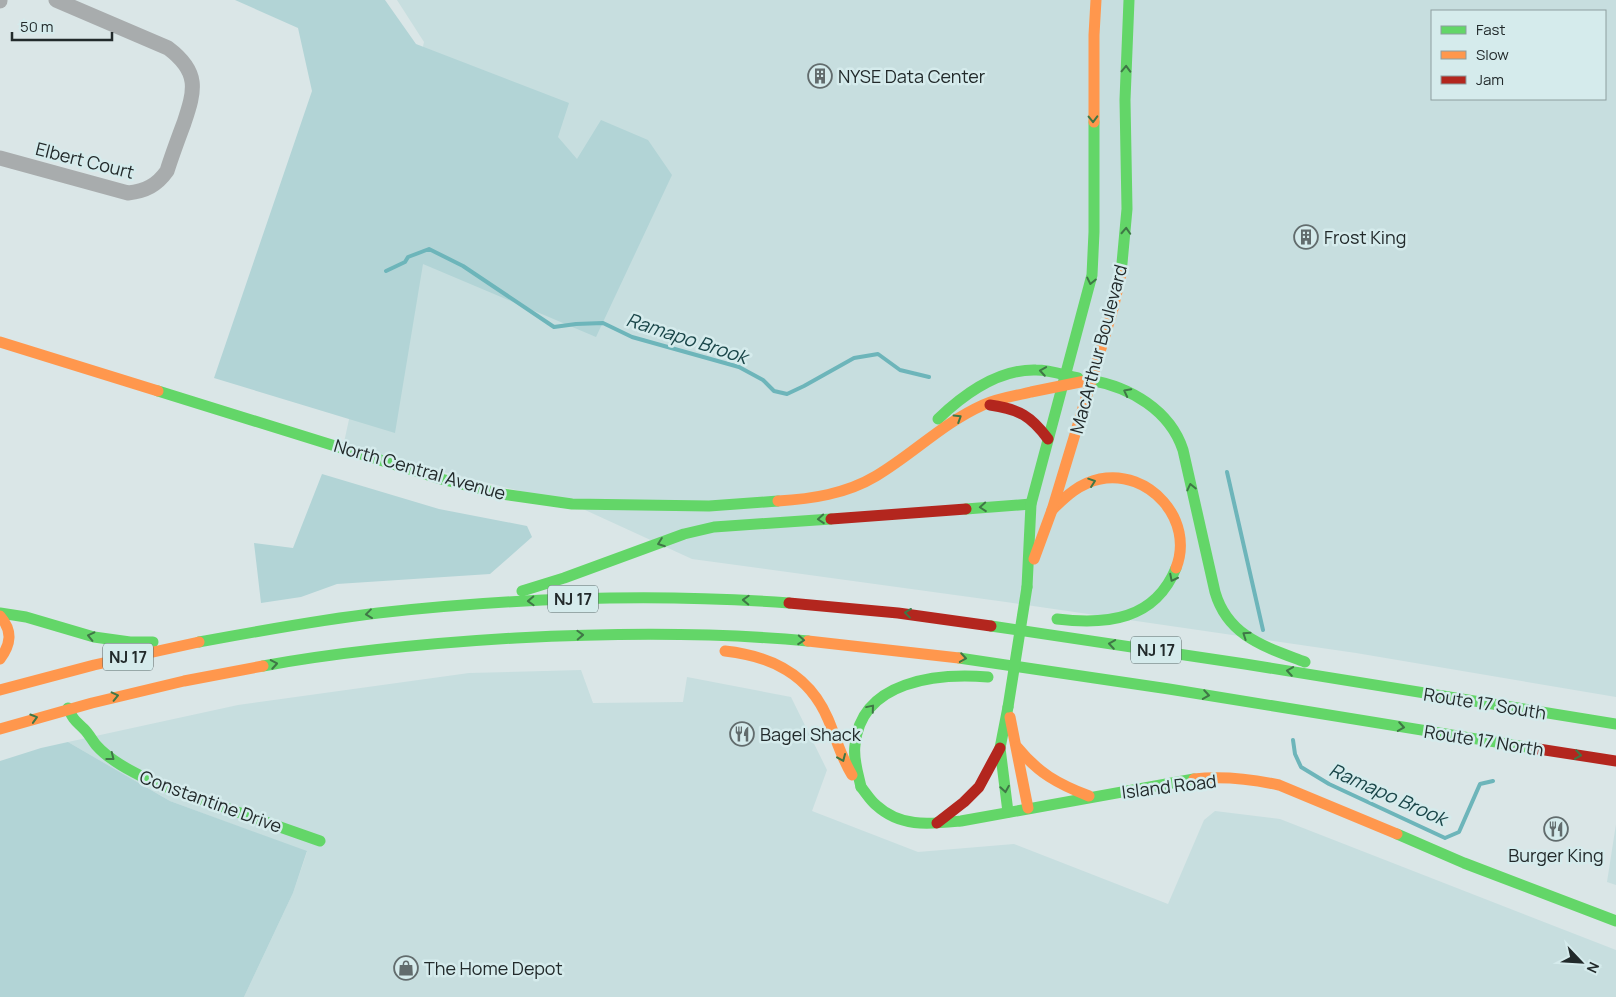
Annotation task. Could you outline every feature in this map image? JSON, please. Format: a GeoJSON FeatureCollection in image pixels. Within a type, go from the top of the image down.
{"type":"FeatureCollection","features":[{"type":"Feature","properties":{"kind":"main road","name":"MacArthur Boulevard"},"geometry":{"type":"LineString","coordinates":[[1008,812],[1000,748],[1030,570],[1031,504],[1089,289],[1094,260],[1093,96],[1096,0]]}},
{"type":"Feature","properties":{"kind":"main road","name":"MacArthur Boulevard"},"geometry":{"type":"LineString","coordinates":[[1030,570],[1052,510],[1118,291],[1124,254],[1127,209],[1124,100],[1129,0]]}},
{"type":"Feature","properties":{"kind":"main road","name":"North Central Avenue"},"geometry":{"type":"LineString","coordinates":[[0,342],[441,479],[502,494],[576,504],[733,506],[800,500],[836,493],[876,476],[957,419],[985,404],[1063,381],[1090,380],[1107,383],[1141,400],[1159,414],[1176,433],[1182,448],[1216,595],[1222,612],[1233,626],[1264,646],[1355,681]]}},
{"type":"Feature","properties":{"kind":"main road","name":"North Central Avenue"},"geometry":{"type":"LineString","coordinates":[[904,456],[950,407],[982,385],[1009,375],[1035,370],[1063,381]]}},
{"type":"Feature","properties":{"kind":"main road"},"geometry":{"type":"LineString","coordinates":[[985,404],[1009,407],[1023,412],[1035,421],[1048,439]]}},
{"type":"Feature","properties":{"kind":"main road"},"geometry":{"type":"LineString","coordinates":[[956,620],[1042,618],[1084,622],[1110,621],[1141,610],[1160,596],[1168,587],[1178,567],[1181,548],[1179,528],[1171,509],[1150,488],[1132,480],[1108,478],[1086,484],[1066,497],[1052,510]]}},
{"type":"Feature","properties":{"kind":"main road"},"geometry":{"type":"LineString","coordinates":[[479,604],[564,578],[684,534],[714,527],[1031,504]]}},
{"type":"Feature","properties":{"kind":"main road","name":"NJ 17"},"geometry":{"type":"LineString","coordinates":[[0,690],[65,672],[192,642],[334,618],[479,604],[612,598],[718,599],[861,608],[956,620],[1355,681]]}},
{"type":"Feature","properties":{"kind":"main road"},"geometry":{"type":"LineString","coordinates":[[0,614],[26,616],[94,637],[130,642],[192,642]]}},
{"type":"Feature","properties":{"kind":"main road"},"geometry":{"type":"LineString","coordinates":[[0,614],[10,630],[11,638],[6,652],[0,659]]}},
{"type":"Feature","properties":{"kind":"main road","name":"NJ 17"},"geometry":{"type":"LineString","coordinates":[[0,729],[68,708],[208,676],[303,660],[397,648],[594,634],[775,638],[870,646],[947,655],[1158,687]]}},
{"type":"Feature","properties":{"kind":"main road"},"geometry":{"type":"LineString","coordinates":[[683,635],[689,648]]}},
{"type":"Feature","properties":{"kind":"main road","name":"Island Road"},"geometry":{"type":"LineString","coordinates":[[710,650],[761,656],[782,666],[802,680],[817,698],[846,766],[861,787],[876,805],[890,815],[910,823],[935,824],[1090,796],[1210,778],[1246,780],[1279,786],[1311,797],[1464,863],[1616,921]]}},
{"type":"Feature","properties":{"kind":"main road"},"geometry":{"type":"LineString","coordinates":[[861,787],[855,753],[856,736],[862,719],[882,697],[902,685],[929,678],[962,674],[1024,682]]}},
{"type":"Feature","properties":{"kind":"main road","name":"Route 17 South"},"geometry":{"type":"LineString","coordinates":[[1355,681],[1616,724]]}},
{"type":"Feature","properties":{"kind":"main road"},"geometry":{"type":"LineString","coordinates":[[1062,685],[1158,687]]}},
{"type":"Feature","properties":{"kind":"main road","name":"Route 17 North"},"geometry":{"type":"LineString","coordinates":[[1158,687],[1352,720],[1616,761]]}},
{"type":"Feature","properties":{"kind":"main road","name":"MacArthur Boulevard"},"geometry":{"type":"LineString","coordinates":[[1008,706],[1028,808]]}},
{"type":"Feature","properties":{"kind":"main road","name":"Constantine Drive"},"geometry":{"type":"LineString","coordinates":[[68,708],[74,721],[97,746],[133,772],[155,783],[320,841]]}},
{"type":"Feature","properties":{"kind":"main road"},"geometry":{"type":"LineString","coordinates":[[1016,746],[1041,774],[1064,786],[1090,796]]}},
{"type":"Feature","properties":{"kind":"main road"},"geometry":{"type":"LineString","coordinates":[[935,824],[957,809],[979,787],[1000,748]]}},
{"type":"Feature","properties":{"kind":"street","name":"Elbert Court"},"geometry":{"type":"LineString","coordinates":[[0,158],[128,193],[150,188],[167,171],[193,96],[191,78],[186,66],[168,48],[56,0]]}},
{"type":"Feature","properties":{"kind":"shaded area"},"geometry":{"type":"Polygon","coordinates":[[[235,0],[385,0],[416,44],[569,103],[558,137],[577,159],[601,120],[648,140],[672,175],[596,337],[423,264],[395,433],[214,378],[312,91],[298,28],[235,0]]]}},
{"type":"Feature","properties":{"kind":"shaded area"},"geometry":{"type":"Polygon","coordinates":[[[397,0],[1616,0],[1616,697],[1356,653],[692,559],[572,504],[343,447],[353,401],[372,267],[424,42],[397,0]]]}},
{"type":"Feature","properties":{"kind":"shaded area"},"geometry":{"type":"Polygon","coordinates":[[[322,474],[439,509],[527,526],[532,537],[490,574],[337,584],[301,597],[261,603],[254,543],[293,548],[322,474]]]}},
{"type":"Feature","properties":{"kind":"shaded area"},"geometry":{"type":"Polygon","coordinates":[[[581,670],[593,703],[683,702],[687,677],[791,697],[827,770],[812,811],[918,852],[1014,844],[1168,904],[1204,820],[1215,811],[1280,819],[1616,950],[1616,997],[244,997],[293,893],[307,852],[170,801],[68,742],[238,705],[469,673],[581,670]]]}},
{"type":"Feature","properties":{"kind":"shaded area"},"geometry":{"type":"Polygon","coordinates":[[[68,742],[170,801],[307,851],[293,893],[244,997],[0,997],[0,761],[68,742]]]}},
{"type":"Feature","properties":{"kind":"shaded area"},"geometry":{"type":"Polygon","coordinates":[[[1616,824],[1616,885],[1607,882],[1616,824]]]}},
{"type":"Feature","properties":{"kind":"waterway","name":"Ramapo Brook"},"geometry":{"type":"LineString","coordinates":[[386,271],[405,262],[408,257],[429,249],[463,266],[554,327],[603,323],[632,337],[739,367],[763,380],[774,391],[787,394],[854,358],[878,354],[900,370],[929,377]]}},
{"type":"Feature","properties":{"kind":"waterway","name":"Ramapo Brook"},"geometry":{"type":"LineString","coordinates":[[1227,472],[1263,630]]}},
{"type":"Feature","properties":{"kind":"waterway","name":"Ramapo Brook"},"geometry":{"type":"LineString","coordinates":[[1293,740],[1295,754],[1301,767],[1329,784],[1445,838],[1459,832],[1480,784],[1493,781]]}},
{"type":"Feature","properties":{"kind":"traffic: fast"},"geometry":{"type":"LineString","coordinates":[[1121,274],[1127,209],[1125,100],[1129,0]]}},
{"type":"Feature","properties":{"kind":"traffic: fast"},"geometry":{"type":"LineString","coordinates":[[1027,587],[1031,504],[1092,275],[1094,122]]}},
{"type":"Feature","properties":{"kind":"traffic: fast"},"geometry":{"type":"LineString","coordinates":[[938,419],[971,392],[996,378],[1009,374],[1041,370],[1078,378]]}},
{"type":"Feature","properties":{"kind":"traffic: fast"},"geometry":{"type":"LineString","coordinates":[[1090,380],[1120,388],[1134,395],[1147,403],[1169,423],[1183,450],[1215,592],[1221,607],[1229,620],[1250,638],[1276,651],[1305,662]]}},
{"type":"Feature","properties":{"kind":"traffic: fast"},"geometry":{"type":"LineString","coordinates":[[158,391],[441,479],[502,494],[572,504],[709,506],[778,501]]}},
{"type":"Feature","properties":{"kind":"traffic: fast"},"geometry":{"type":"LineString","coordinates":[[966,509],[1031,504]]}},
{"type":"Feature","properties":{"kind":"traffic: fast"},"geometry":{"type":"LineString","coordinates":[[522,591],[564,578],[684,534],[714,527],[831,519]]}},
{"type":"Feature","properties":{"kind":"traffic: fast"},"geometry":{"type":"LineString","coordinates":[[1057,619],[1094,621],[1111,619],[1142,609],[1156,599],[1167,585],[1176,568]]}},
{"type":"Feature","properties":{"kind":"traffic: fast"},"geometry":{"type":"LineString","coordinates":[[1008,707],[1027,587]]}},
{"type":"Feature","properties":{"kind":"traffic: fast"},"geometry":{"type":"LineString","coordinates":[[199,642],[356,616],[480,604],[635,598],[686,598],[789,603]]}},
{"type":"Feature","properties":{"kind":"traffic: fast"},"geometry":{"type":"LineString","coordinates":[[0,613],[26,617],[94,637],[130,642],[153,642]]}},
{"type":"Feature","properties":{"kind":"traffic: fast"},"geometry":{"type":"LineString","coordinates":[[991,626],[1245,664],[1616,724]]}},
{"type":"Feature","properties":{"kind":"traffic: fast"},"geometry":{"type":"LineString","coordinates":[[263,666],[389,648],[552,636],[625,634],[699,635],[808,641]]}},
{"type":"Feature","properties":{"kind":"traffic: fast"},"geometry":{"type":"LineString","coordinates":[[959,658],[1169,689],[1532,748]]}},
{"type":"Feature","properties":{"kind":"traffic: fast"},"geometry":{"type":"LineString","coordinates":[[861,787],[855,761],[855,745],[860,723],[871,706],[887,694],[905,685],[947,677],[988,677]]}},
{"type":"Feature","properties":{"kind":"traffic: fast"},"geometry":{"type":"LineString","coordinates":[[1008,707],[1000,748],[1008,812]]}},
{"type":"Feature","properties":{"kind":"traffic: fast"},"geometry":{"type":"LineString","coordinates":[[68,708],[75,720],[96,745],[116,762],[131,771],[155,783],[320,841]]}},
{"type":"Feature","properties":{"kind":"traffic: fast"},"geometry":{"type":"LineString","coordinates":[[861,787],[874,803],[895,818],[916,823],[938,823],[961,821],[1194,779]]}},
{"type":"Feature","properties":{"kind":"traffic: fast"},"geometry":{"type":"LineString","coordinates":[[1397,834],[1464,863],[1616,921]]}},
{"type":"Feature","properties":{"kind":"traffic: slow"},"geometry":{"type":"LineString","coordinates":[[1094,122],[1096,0]]}},
{"type":"Feature","properties":{"kind":"traffic: slow"},"geometry":{"type":"LineString","coordinates":[[1034,559],[1052,510],[1113,309],[1121,274]]}},
{"type":"Feature","properties":{"kind":"traffic: slow"},"geometry":{"type":"LineString","coordinates":[[0,342],[158,391]]}},
{"type":"Feature","properties":{"kind":"traffic: slow"},"geometry":{"type":"LineString","coordinates":[[778,501],[828,494],[865,482],[890,467],[968,412],[989,403],[1007,397],[1090,380]]}},
{"type":"Feature","properties":{"kind":"traffic: slow"},"geometry":{"type":"LineString","coordinates":[[1052,510],[1074,491],[1093,481],[1118,478],[1135,482],[1151,490],[1164,502],[1173,516],[1179,532],[1180,550],[1176,568]]}},
{"type":"Feature","properties":{"kind":"traffic: slow"},"geometry":{"type":"LineString","coordinates":[[0,616],[9,632],[8,643],[0,659]]}},
{"type":"Feature","properties":{"kind":"traffic: slow"},"geometry":{"type":"LineString","coordinates":[[808,641],[959,658]]}},
{"type":"Feature","properties":{"kind":"traffic: slow"},"geometry":{"type":"LineString","coordinates":[[0,690],[94,665],[199,642]]}},
{"type":"Feature","properties":{"kind":"traffic: slow"},"geometry":{"type":"LineString","coordinates":[[725,651],[758,657],[787,670],[799,679],[820,703],[852,775]]}},
{"type":"Feature","properties":{"kind":"traffic: slow"},"geometry":{"type":"LineString","coordinates":[[0,729],[92,703],[184,681],[263,666]]}},
{"type":"Feature","properties":{"kind":"traffic: slow"},"geometry":{"type":"LineString","coordinates":[[1010,717],[1028,808]]}},
{"type":"Feature","properties":{"kind":"traffic: slow"},"geometry":{"type":"LineString","coordinates":[[1017,747],[1049,777],[1089,796]]}},
{"type":"Feature","properties":{"kind":"traffic: slow"},"geometry":{"type":"LineString","coordinates":[[1194,779],[1236,779],[1279,785],[1397,834]]}},
{"type":"Feature","properties":{"kind":"traffic: jam"},"geometry":{"type":"LineString","coordinates":[[990,405],[1017,411],[1024,415],[1048,439]]}},
{"type":"Feature","properties":{"kind":"traffic: jam"},"geometry":{"type":"LineString","coordinates":[[831,519],[966,509]]}},
{"type":"Feature","properties":{"kind":"traffic: jam"},"geometry":{"type":"LineString","coordinates":[[789,603],[898,613],[991,626]]}},
{"type":"Feature","properties":{"kind":"traffic: jam"},"geometry":{"type":"LineString","coordinates":[[937,823],[964,802],[979,787],[1000,748]]}},
{"type":"Feature","properties":{"kind":"traffic: jam"},"geometry":{"type":"LineString","coordinates":[[1532,748],[1616,761]]}},
{"type":"Feature","properties":{"kind":"place","name":"NYSE Data Center"},"geometry":{"type":"Point","coordinates":[820,76]}},
{"type":"Feature","properties":{"kind":"place","name":"Frost King"},"geometry":{"type":"Point","coordinates":[1306,237]}},
{"type":"Feature","properties":{"kind":"place","name":"Bagel Shack"},"geometry":{"type":"Point","coordinates":[742,734]}},
{"type":"Feature","properties":{"kind":"place","name":"Burger King"},"geometry":{"type":"Point","coordinates":[1556,829]}},
{"type":"Feature","properties":{"kind":"place","name":"The Home Depot"},"geometry":{"type":"Point","coordinates":[406,968]}}]}
